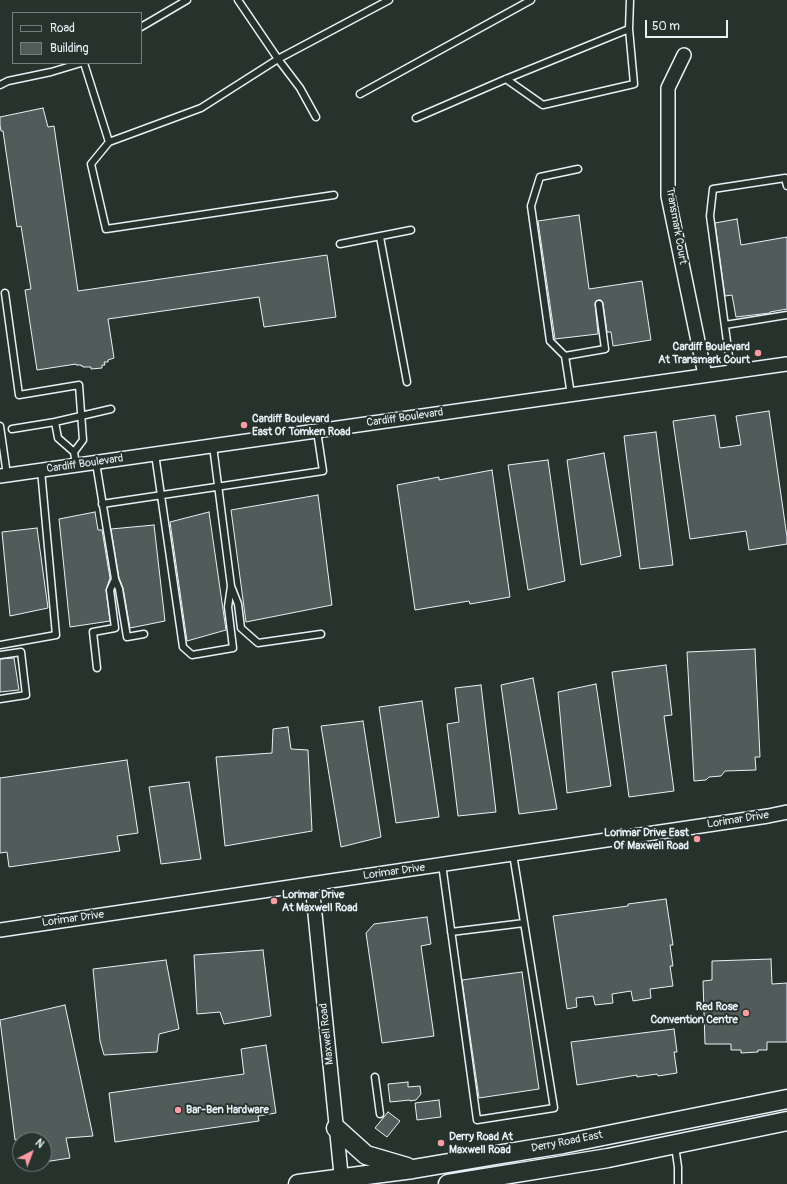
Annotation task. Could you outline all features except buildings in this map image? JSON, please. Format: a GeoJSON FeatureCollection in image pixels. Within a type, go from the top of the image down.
{"type":"FeatureCollection","features":[{"type":"Feature","properties":{"kind":"main road","name":"Derry Road East"},"geometry":{"type":"LineString","coordinates":[[298,1184],[341,1181],[563,1144],[787,1098]]}},
{"type":"Feature","properties":{"kind":"main road","name":"Derry Road East"},"geometry":{"type":"LineString","coordinates":[[448,1184],[608,1158],[787,1121]]}},
{"type":"Feature","properties":{"kind":"main road"},"geometry":{"type":"LineString","coordinates":[[336,1128],[366,1155],[413,1169]]}},
{"type":"Feature","properties":{"kind":"street","name":"Transmark Court"},"geometry":{"type":"LineString","coordinates":[[684,55],[668,88],[668,196],[705,375]]}},
{"type":"Feature","properties":{"kind":"street","name":"Cardiff Boulevard"},"geometry":{"type":"LineString","coordinates":[[4,476],[787,364]]}},
{"type":"Feature","properties":{"kind":"street","name":"Lorimar Drive"},"geometry":{"type":"LineString","coordinates":[[0,930],[787,812]]}},
{"type":"Feature","properties":{"kind":"street","name":"Maxwell Road"},"geometry":{"type":"LineString","coordinates":[[312,884],[341,1181]]}},
{"type":"Feature","properties":{"kind":"lane"},"geometry":{"type":"LineString","coordinates":[[142,26],[187,0]]}},
{"type":"Feature","properties":{"kind":"lane"},"geometry":{"type":"LineString","coordinates":[[238,0],[278,59],[300,88],[316,117]]}},
{"type":"Feature","properties":{"kind":"lane"},"geometry":{"type":"LineString","coordinates":[[334,195],[106,229],[91,164],[109,142],[201,108],[278,59],[389,0]]}},
{"type":"Feature","properties":{"kind":"lane"},"geometry":{"type":"LineString","coordinates":[[360,94],[531,0]]}},
{"type":"Feature","properties":{"kind":"lane"},"geometry":{"type":"LineString","coordinates":[[506,79],[543,105],[634,84],[629,29],[630,0]]}},
{"type":"Feature","properties":{"kind":"lane"},"geometry":{"type":"LineString","coordinates":[[416,118],[506,79],[629,29]]}},
{"type":"Feature","properties":{"kind":"lane"},"geometry":{"type":"LineString","coordinates":[[0,85],[8,81],[79,64]]}},
{"type":"Feature","properties":{"kind":"lane"},"geometry":{"type":"LineString","coordinates":[[83,64],[109,142]]}},
{"type":"Feature","properties":{"kind":"lane"},"geometry":{"type":"LineString","coordinates":[[571,394],[565,356],[550,340],[531,206],[540,177],[578,169]]}},
{"type":"Feature","properties":{"kind":"lane"},"geometry":{"type":"LineString","coordinates":[[731,371],[710,216],[713,189],[785,178],[787,186]]}},
{"type":"Feature","properties":{"kind":"lane"},"geometry":{"type":"LineString","coordinates":[[340,244],[411,230]]}},
{"type":"Feature","properties":{"kind":"lane"},"geometry":{"type":"LineString","coordinates":[[380,237],[407,382]]}},
{"type":"Feature","properties":{"kind":"lane"},"geometry":{"type":"LineString","coordinates":[[5,293],[19,395],[79,384],[83,440],[74,452]]}},
{"type":"Feature","properties":{"kind":"lane"},"geometry":{"type":"LineString","coordinates":[[565,356],[605,349],[599,304]]}},
{"type":"Feature","properties":{"kind":"lane"},"geometry":{"type":"LineString","coordinates":[[725,325],[787,315]]}},
{"type":"Feature","properties":{"kind":"lane"},"geometry":{"type":"LineString","coordinates":[[12,429],[55,422],[111,409]]}},
{"type":"Feature","properties":{"kind":"lane"},"geometry":{"type":"LineString","coordinates":[[55,422],[58,438],[74,452],[76,466]]}},
{"type":"Feature","properties":{"kind":"lane"},"geometry":{"type":"LineString","coordinates":[[0,426],[4,476]]}},
{"type":"Feature","properties":{"kind":"lane"},"geometry":{"type":"LineString","coordinates":[[102,504],[160,494],[323,471],[317,431]]}},
{"type":"Feature","properties":{"kind":"lane"},"geometry":{"type":"LineString","coordinates":[[213,446],[231,586],[238,604],[241,628],[258,643],[321,634]]}},
{"type":"Feature","properties":{"kind":"lane"},"geometry":{"type":"LineString","coordinates":[[155,454],[183,647],[192,655],[233,648],[228,607],[231,586]]}},
{"type":"Feature","properties":{"kind":"lane"},"geometry":{"type":"LineString","coordinates":[[96,463],[115,579],[119,589],[127,637],[144,634]]}},
{"type":"Feature","properties":{"kind":"lane"},"geometry":{"type":"LineString","coordinates":[[0,644],[56,635],[41,470]]}},
{"type":"Feature","properties":{"kind":"lane"},"geometry":{"type":"LineString","coordinates":[[97,668],[93,632],[115,628],[110,590],[115,579]]}},
{"type":"Feature","properties":{"kind":"lane"},"geometry":{"type":"LineString","coordinates":[[0,655],[21,652],[26,695],[0,699]]}},
{"type":"Feature","properties":{"kind":"lane"},"geometry":{"type":"LineString","coordinates":[[442,864],[477,1120],[554,1108],[513,854]]}},
{"type":"Feature","properties":{"kind":"lane"},"geometry":{"type":"LineString","coordinates":[[451,932],[524,923]]}},
{"type":"Feature","properties":{"kind":"lane"},"geometry":{"type":"LineString","coordinates":[[375,1077],[380,1114]]}},
{"type":"Feature","properties":{"kind":"lane"},"geometry":{"type":"LineString","coordinates":[[675,1144],[678,1167],[678,1184]]}},
{"type":"Feature","properties":{"kind":"place","name":"Cardiff Boulevard At Transmark Court"},"geometry":{"type":"Point","coordinates":[758,353]}},
{"type":"Feature","properties":{"kind":"place","name":"Cardiff Boulevard East Of Tomken Road"},"geometry":{"type":"Point","coordinates":[244,425]}},
{"type":"Feature","properties":{"kind":"place","name":"Lorimar Drive East Of Maxwell Road"},"geometry":{"type":"Point","coordinates":[697,839]}},
{"type":"Feature","properties":{"kind":"place","name":"Lorimar Drive At Maxwell Road"},"geometry":{"type":"Point","coordinates":[274,901]}},
{"type":"Feature","properties":{"kind":"place","name":"Red Rose Convention Centre"},"geometry":{"type":"Point","coordinates":[746,1013]}},
{"type":"Feature","properties":{"kind":"place","name":"Bar-Ben Hardware"},"geometry":{"type":"Point","coordinates":[178,1110]}},
{"type":"Feature","properties":{"kind":"place","name":"Derry Road At Maxwell Road"},"geometry":{"type":"Point","coordinates":[441,1143]}}]}
